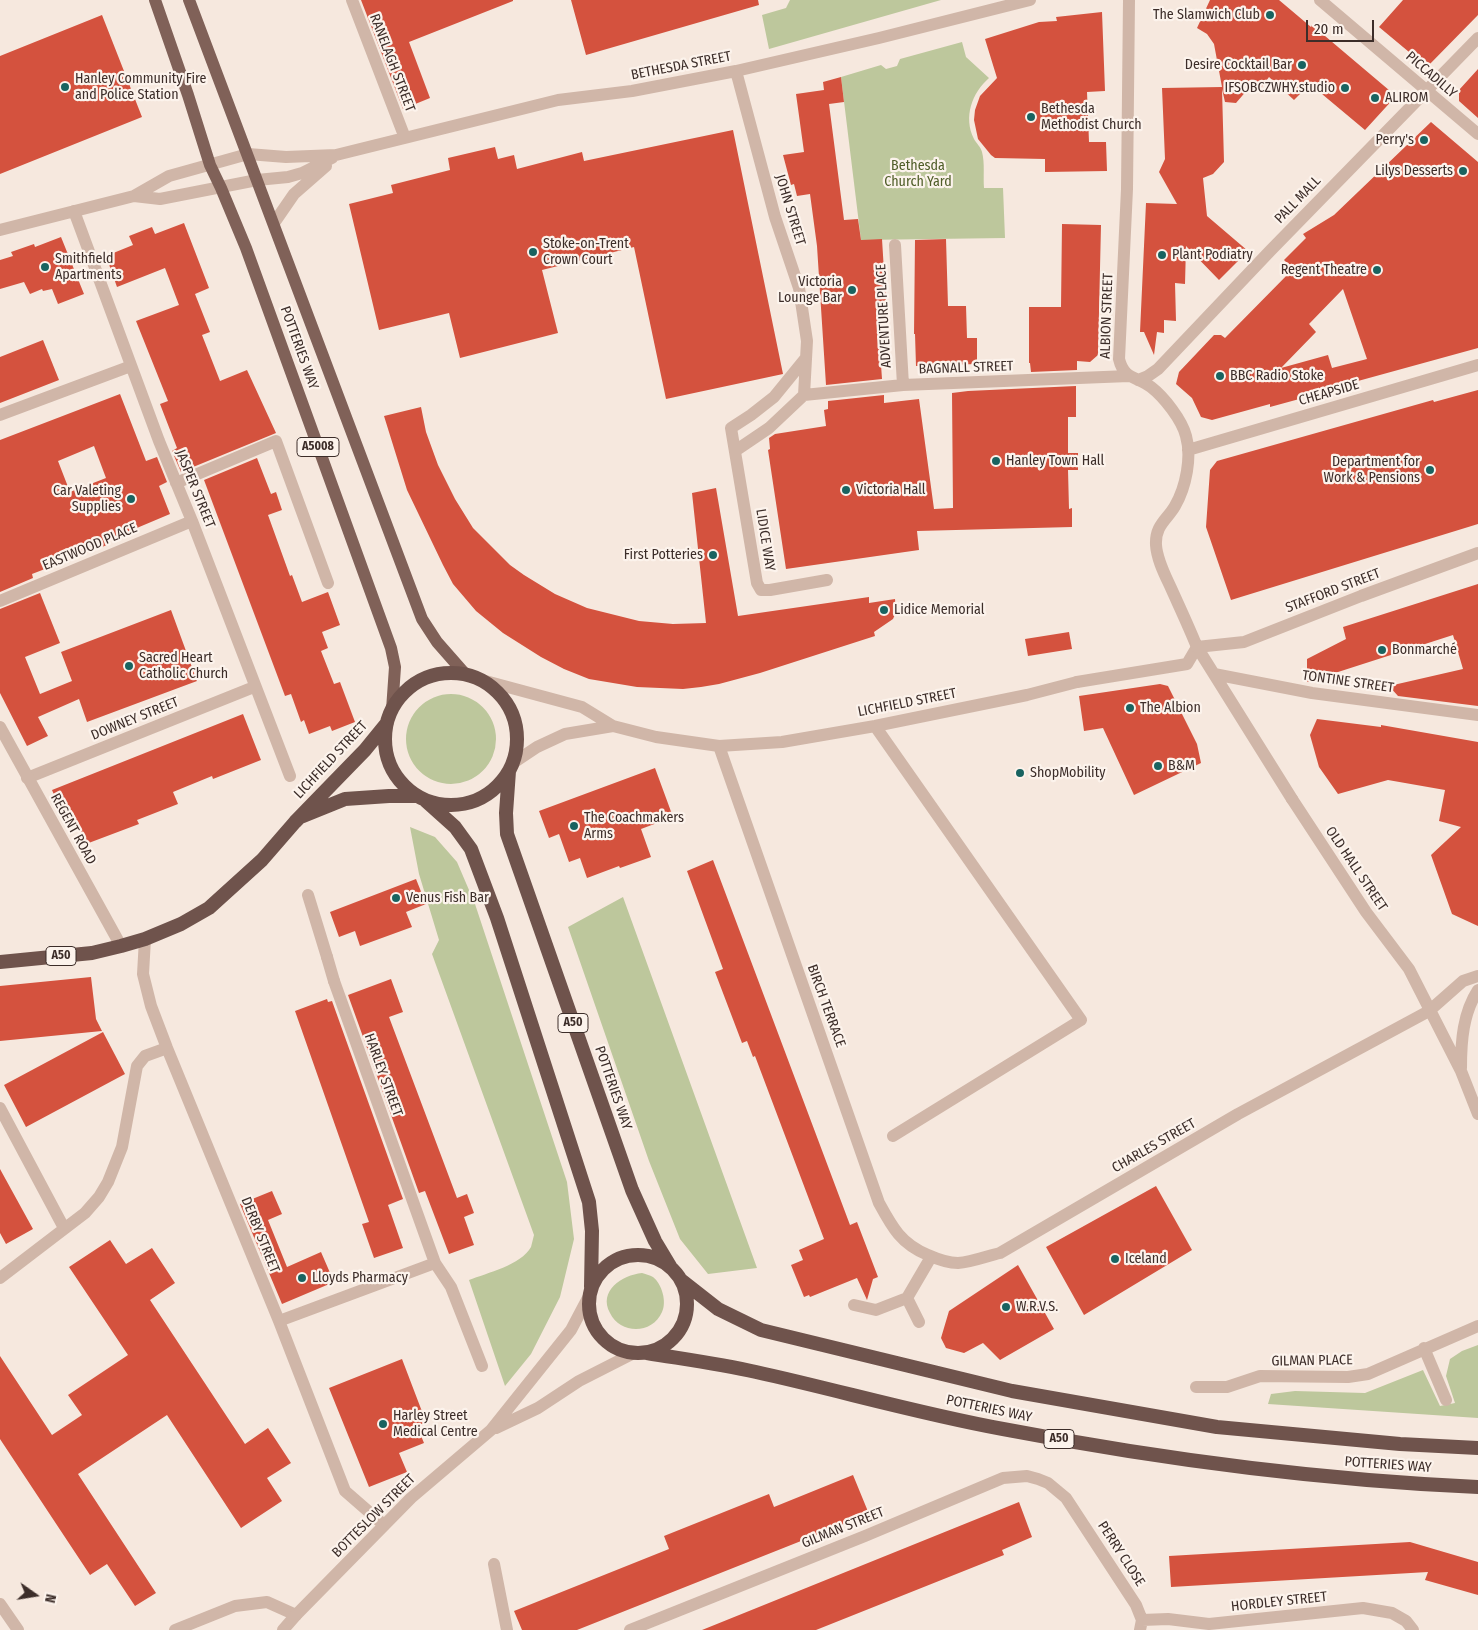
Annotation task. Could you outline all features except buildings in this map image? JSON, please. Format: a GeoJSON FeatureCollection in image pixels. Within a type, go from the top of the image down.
{"type":"FeatureCollection","features":[{"type":"Feature","properties":{"kind":"highway"},"geometry":{"type":"LineString","coordinates":[[421,798],[450,806],[472,802],[486,796],[495,789],[511,767],[518,737],[512,715],[499,693],[472,677],[441,674],[424,679],[403,694],[390,717],[385,745],[391,766],[402,784],[456,827],[471,849],[497,918],[589,1202],[592,1230],[588,1300],[590,1317],[597,1333],[611,1346],[627,1353],[641,1353],[663,1347],[674,1338],[684,1324],[687,1311],[686,1294],[681,1280],[670,1266],[655,1258],[636,1255],[620,1258],[600,1272],[590,1290]]}},
{"type":"Feature","properties":{"kind":"highway","name":"LICHFIELD STREET"},"geometry":{"type":"LineString","coordinates":[[0,962],[92,953],[121,946],[145,939],[182,924],[210,908],[262,860],[299,818],[365,750],[390,717]]}},
{"type":"Feature","properties":{"kind":"highway","name":"POTTERIES WAY"},"geometry":{"type":"LineString","coordinates":[[511,767],[506,812],[507,834],[632,1190],[654,1241],[670,1266]]}},
{"type":"Feature","properties":{"kind":"highway","name":"LICHFIELD STREET"},"geometry":{"type":"LineString","coordinates":[[299,818],[345,800],[389,796],[421,798]]}},
{"type":"Feature","properties":{"kind":"highway","name":"POTTERIES WAY"},"geometry":{"type":"LineString","coordinates":[[681,1280],[718,1309],[761,1330],[1012,1391],[1217,1428],[1390,1444],[1478,1448]]}},
{"type":"Feature","properties":{"kind":"highway","name":"POTTERIES WAY"},"geometry":{"type":"LineString","coordinates":[[641,1353],[705,1362],[756,1372],[1002,1429],[1147,1454],[1261,1470],[1394,1483],[1478,1487]]}},
{"type":"Feature","properties":{"kind":"main road","name":"POTTERIES WAY"},"geometry":{"type":"LineString","coordinates":[[155,0],[210,165],[249,258],[391,648],[395,668],[390,717]]}},
{"type":"Feature","properties":{"kind":"main road","name":"POTTERIES WAY"},"geometry":{"type":"LineString","coordinates":[[189,0],[422,619],[437,642],[472,677]]}},
{"type":"Feature","properties":{"kind":"street","name":"RANELAGH STREET"},"geometry":{"type":"LineString","coordinates":[[352,0],[405,138]]}},
{"type":"Feature","properties":{"kind":"street","name":"BETHESDA STREET"},"geometry":{"type":"LineString","coordinates":[[248,154],[286,157],[336,155],[558,100],[632,91],[736,71],[874,40],[1030,0]]}},
{"type":"Feature","properties":{"kind":"street","name":"ALBION STREET"},"geometry":{"type":"LineString","coordinates":[[1129,0],[1128,189],[1119,359],[1121,368],[1134,378]]}},
{"type":"Feature","properties":{"kind":"street","name":"PICCADILLY"},"geometry":{"type":"LineString","coordinates":[[1320,0],[1478,134]]}},
{"type":"Feature","properties":{"kind":"street","name":"PALL MALL"},"geometry":{"type":"LineString","coordinates":[[1134,378],[1148,376],[1158,369],[1478,38]]}},
{"type":"Feature","properties":{"kind":"street","name":"JOHN STREET"},"geometry":{"type":"LineString","coordinates":[[736,71],[775,217],[799,288],[807,342],[804,395]]}},
{"type":"Feature","properties":{"kind":"street"},"geometry":{"type":"LineString","coordinates":[[0,230],[134,196],[169,176],[248,154]]}},
{"type":"Feature","properties":{"kind":"street","name":"BETHESDA STREET"},"geometry":{"type":"LineString","coordinates":[[134,196],[160,199],[257,180],[288,177],[302,173],[336,155]]}},
{"type":"Feature","properties":{"kind":"street","name":"BETHESDA STREET"},"geometry":{"type":"LineString","coordinates":[[274,222],[294,194],[336,155]]}},
{"type":"Feature","properties":{"kind":"street","name":"JASPER STREET"},"geometry":{"type":"LineString","coordinates":[[74,212],[131,366],[290,776]]}},
{"type":"Feature","properties":{"kind":"street","name":"ADVENTURE PLACE"},"geometry":{"type":"LineString","coordinates":[[895,244],[903,385]]}},
{"type":"Feature","properties":{"kind":"street","name":"LIDICE WAY"},"geometry":{"type":"LineString","coordinates":[[805,360],[774,397],[731,428],[757,583],[761,590],[827,580]]}},
{"type":"Feature","properties":{"kind":"street"},"geometry":{"type":"LineString","coordinates":[[0,415],[131,366]]}},
{"type":"Feature","properties":{"kind":"street","name":"CHEAPSIDE"},"geometry":{"type":"LineString","coordinates":[[1188,450],[1478,366]]}},
{"type":"Feature","properties":{"kind":"street"},"geometry":{"type":"LineString","coordinates":[[1134,378],[1150,386],[1164,398],[1186,435],[1188,450],[1187,468],[1182,493],[1174,508],[1163,520],[1158,532],[1156,545],[1160,562],[1198,647]]}},
{"type":"Feature","properties":{"kind":"street","name":"BAGNALL STREET"},"geometry":{"type":"LineString","coordinates":[[804,395],[903,385],[1134,378]]}},
{"type":"Feature","properties":{"kind":"street"},"geometry":{"type":"LineString","coordinates":[[735,452],[769,428],[804,395]]}},
{"type":"Feature","properties":{"kind":"street"},"geometry":{"type":"LineString","coordinates":[[176,483],[276,441],[328,583]]}},
{"type":"Feature","properties":{"kind":"street","name":"EASTWOOD PLACE"},"geometry":{"type":"LineString","coordinates":[[0,601],[192,521]]}},
{"type":"Feature","properties":{"kind":"street","name":"STAFFORD STREET"},"geometry":{"type":"LineString","coordinates":[[1198,647],[1244,642],[1478,553]]}},
{"type":"Feature","properties":{"kind":"street","name":"LICHFIELD STREET"},"geometry":{"type":"LineString","coordinates":[[472,677],[582,707],[612,726],[656,737],[719,746],[782,742],[875,726],[1027,695],[1077,682],[1187,664],[1198,647]]}},
{"type":"Feature","properties":{"kind":"street","name":"OLD HALL STREET"},"geometry":{"type":"LineString","coordinates":[[1198,647],[1292,799],[1366,912],[1409,970],[1461,1071],[1478,1114]]}},
{"type":"Feature","properties":{"kind":"street","name":"TONTINE STREET"},"geometry":{"type":"LineString","coordinates":[[1214,674],[1312,692],[1478,715]]}},
{"type":"Feature","properties":{"kind":"street","name":"DOWNEY STREET"},"geometry":{"type":"LineString","coordinates":[[27,778],[254,687]]}},
{"type":"Feature","properties":{"kind":"street","name":"LICHFIELD STREET"},"geometry":{"type":"LineString","coordinates":[[511,767],[537,747],[565,734],[612,726]]}},
{"type":"Feature","properties":{"kind":"street"},"geometry":{"type":"LineString","coordinates":[[875,726],[1081,1020],[894,1136]]}},
{"type":"Feature","properties":{"kind":"street","name":"REGENT ROAD"},"geometry":{"type":"LineString","coordinates":[[0,727],[121,946]]}},
{"type":"Feature","properties":{"kind":"street","name":"BIRCH TERRACE"},"geometry":{"type":"LineString","coordinates":[[719,746],[878,1203],[898,1234],[915,1250],[931,1257]]}},
{"type":"Feature","properties":{"kind":"street","name":"HARLEY STREET"},"geometry":{"type":"LineString","coordinates":[[308,895],[334,982],[435,1263],[451,1287],[482,1366]]}},
{"type":"Feature","properties":{"kind":"street","name":"DERBY STREET"},"geometry":{"type":"LineString","coordinates":[[145,939],[143,974],[167,1048],[345,1492],[384,1525]]}},
{"type":"Feature","properties":{"kind":"street","name":"CHARLES STREET"},"geometry":{"type":"LineString","coordinates":[[931,1257],[942,1261],[959,1263],[1000,1253],[1238,1114],[1429,1011],[1464,981],[1478,976]]}},
{"type":"Feature","properties":{"kind":"street"},"geometry":{"type":"LineString","coordinates":[[1461,1071],[1461,1040],[1467,1014],[1473,997],[1478,990]]}},
{"type":"Feature","properties":{"kind":"street"},"geometry":{"type":"LineString","coordinates":[[0,1278],[84,1213],[99,1197],[108,1182],[122,1147],[137,1066],[145,1056],[167,1048]]}},
{"type":"Feature","properties":{"kind":"street"},"geometry":{"type":"LineString","coordinates":[[0,1108],[64,1228]]}},
{"type":"Feature","properties":{"kind":"street"},"geometry":{"type":"LineString","coordinates":[[854,1305],[876,1310],[907,1298],[931,1257]]}},
{"type":"Feature","properties":{"kind":"street"},"geometry":{"type":"LineString","coordinates":[[278,1321],[435,1263]]}},
{"type":"Feature","properties":{"kind":"street","name":"BOTTESLOW STREET"},"geometry":{"type":"LineString","coordinates":[[283,1630],[384,1525],[440,1472],[491,1430],[571,1330],[590,1290]]}},
{"type":"Feature","properties":{"kind":"street"},"geometry":{"type":"LineString","coordinates":[[907,1298],[919,1322]]}},
{"type":"Feature","properties":{"kind":"street","name":"GILMAN PLACE"},"geometry":{"type":"LineString","coordinates":[[1196,1387],[1228,1387],[1260,1376],[1348,1377],[1368,1374],[1478,1326]]}},
{"type":"Feature","properties":{"kind":"street"},"geometry":{"type":"LineString","coordinates":[[1424,1348],[1446,1400]]}},
{"type":"Feature","properties":{"kind":"street","name":"BOTTESLOW STREET"},"geometry":{"type":"LineString","coordinates":[[491,1430],[538,1408],[579,1381],[641,1353]]}},
{"type":"Feature","properties":{"kind":"street","name":"GILMAN STREET"},"geometry":{"type":"LineString","coordinates":[[630,1630],[865,1536],[1002,1478],[1015,1476],[1038,1479],[1048,1483],[1066,1498]]}},
{"type":"Feature","properties":{"kind":"street","name":"PERRY CLOSE"},"geometry":{"type":"LineString","coordinates":[[1066,1498],[1136,1605],[1141,1625]]}},
{"type":"Feature","properties":{"kind":"street"},"geometry":{"type":"LineString","coordinates":[[494,1564],[507,1630]]}},
{"type":"Feature","properties":{"kind":"street"},"geometry":{"type":"LineString","coordinates":[[175,1630],[235,1606],[267,1602],[296,1615]]}},
{"type":"Feature","properties":{"kind":"street"},"geometry":{"type":"LineString","coordinates":[[0,1604],[18,1630]]}},
{"type":"Feature","properties":{"kind":"street","name":"HORDLEY STREET"},"geometry":{"type":"LineString","coordinates":[[1141,1625],[1168,1619],[1209,1624],[1363,1608],[1392,1613],[1406,1621],[1413,1630]]}},
{"type":"Feature","properties":{"kind":"green space"},"geometry":{"type":"Polygon","coordinates":[[[790,0],[941,0],[769,49],[762,15],[786,8],[790,0]]]}},
{"type":"Feature","properties":{"kind":"green space","name":"Bethesda Church Yard"},"geometry":{"type":"Polygon","coordinates":[[[962,42],[966,57],[989,78],[974,98],[969,114],[969,122],[974,139],[982,152],[984,188],[1003,188],[1005,238],[861,240],[841,77],[881,65],[886,69],[897,66],[900,59],[962,42]]]}},
{"type":"Feature","properties":{"kind":"green space"},"geometry":{"type":"Polygon","coordinates":[[[451,694],[468,697],[483,707],[493,722],[496,739],[493,756],[483,771],[468,781],[451,784],[434,781],[419,771],[409,756],[406,739],[409,722],[419,707],[434,697],[451,694]]]}},
{"type":"Feature","properties":{"kind":"green space"},"geometry":{"type":"Polygon","coordinates":[[[410,827],[435,837],[457,862],[475,904],[567,1182],[574,1239],[560,1297],[531,1354],[505,1386],[469,1280],[503,1268],[520,1259],[531,1247],[534,1235],[432,954],[439,940],[419,874],[410,827]]]}},
{"type":"Feature","properties":{"kind":"green space"},"geometry":{"type":"Polygon","coordinates":[[[623,897],[757,1268],[708,1274],[680,1239],[649,1161],[568,927],[623,897]]]}},
{"type":"Feature","properties":{"kind":"green space"},"geometry":{"type":"Polygon","coordinates":[[[642,1273],[653,1277],[659,1284],[664,1298],[662,1312],[651,1325],[644,1328],[628,1328],[615,1320],[610,1313],[607,1298],[614,1285],[634,1274],[642,1273]]]}},
{"type":"Feature","properties":{"kind":"green space"},"geometry":{"type":"Polygon","coordinates":[[[1478,1345],[1478,1418],[1268,1404],[1271,1394],[1295,1391],[1365,1393],[1423,1370],[1440,1406],[1455,1403],[1446,1376],[1450,1359],[1462,1351],[1478,1345]]]}},
{"type":"Feature","properties":{"kind":"place","name":"The Slamwich Club"},"geometry":{"type":"Point","coordinates":[1270,15]}},
{"type":"Feature","properties":{"kind":"place","name":"Desire Cocktail Bar"},"geometry":{"type":"Point","coordinates":[1302,65]}},
{"type":"Feature","properties":{"kind":"place","name":"Hanley Community Fire and Police Station"},"geometry":{"type":"Point","coordinates":[65,87]}},
{"type":"Feature","properties":{"kind":"place","name":"IFSOBCZWHY.studio"},"geometry":{"type":"Point","coordinates":[1345,88]}},
{"type":"Feature","properties":{"kind":"place","name":"ALIROM"},"geometry":{"type":"Point","coordinates":[1375,98]}},
{"type":"Feature","properties":{"kind":"place","name":"Bethesda Methodist Church"},"geometry":{"type":"Point","coordinates":[1031,117]}},
{"type":"Feature","properties":{"kind":"place","name":"Perry's"},"geometry":{"type":"Point","coordinates":[1424,140]}},
{"type":"Feature","properties":{"kind":"place","name":"Lilys Desserts"},"geometry":{"type":"Point","coordinates":[1463,171]}},
{"type":"Feature","properties":{"kind":"place","name":"Stoke-on-Trent Crown Court"},"geometry":{"type":"Point","coordinates":[533,252]}},
{"type":"Feature","properties":{"kind":"place","name":"Plant Podiatry"},"geometry":{"type":"Point","coordinates":[1162,255]}},
{"type":"Feature","properties":{"kind":"place","name":"Smithfield Apartments"},"geometry":{"type":"Point","coordinates":[45,267]}},
{"type":"Feature","properties":{"kind":"place","name":"Regent Theatre"},"geometry":{"type":"Point","coordinates":[1377,270]}},
{"type":"Feature","properties":{"kind":"place","name":"Victoria Lounge Bar"},"geometry":{"type":"Point","coordinates":[852,290]}},
{"type":"Feature","properties":{"kind":"place","name":"BBC Radio Stoke"},"geometry":{"type":"Point","coordinates":[1220,376]}},
{"type":"Feature","properties":{"kind":"place","name":"Hanley Town Hall"},"geometry":{"type":"Point","coordinates":[996,461]}},
{"type":"Feature","properties":{"kind":"place","name":"Department for Work & Pensions"},"geometry":{"type":"Point","coordinates":[1430,470]}},
{"type":"Feature","properties":{"kind":"place","name":"Victoria Hall"},"geometry":{"type":"Point","coordinates":[846,490]}},
{"type":"Feature","properties":{"kind":"place","name":"Car Valeting Supplies"},"geometry":{"type":"Point","coordinates":[131,499]}},
{"type":"Feature","properties":{"kind":"place","name":"First Potteries"},"geometry":{"type":"Point","coordinates":[713,555]}},
{"type":"Feature","properties":{"kind":"place","name":"Lidice Memorial"},"geometry":{"type":"Point","coordinates":[884,610]}},
{"type":"Feature","properties":{"kind":"place","name":"Bonmarché"},"geometry":{"type":"Point","coordinates":[1382,650]}},
{"type":"Feature","properties":{"kind":"place","name":"Sacred Heart Catholic Church"},"geometry":{"type":"Point","coordinates":[129,666]}},
{"type":"Feature","properties":{"kind":"place","name":"The Albion"},"geometry":{"type":"Point","coordinates":[1130,708]}},
{"type":"Feature","properties":{"kind":"place","name":"B&M"},"geometry":{"type":"Point","coordinates":[1158,766]}},
{"type":"Feature","properties":{"kind":"place","name":"ShopMobility"},"geometry":{"type":"Point","coordinates":[1020,773]}},
{"type":"Feature","properties":{"kind":"place","name":"The Coachmakers Arms"},"geometry":{"type":"Point","coordinates":[574,826]}},
{"type":"Feature","properties":{"kind":"place","name":"Venus Fish Bar"},"geometry":{"type":"Point","coordinates":[396,898]}},
{"type":"Feature","properties":{"kind":"place","name":"Iceland"},"geometry":{"type":"Point","coordinates":[1115,1259]}},
{"type":"Feature","properties":{"kind":"place","name":"Lloyds Pharmacy"},"geometry":{"type":"Point","coordinates":[302,1278]}},
{"type":"Feature","properties":{"kind":"place","name":"W.R.V.S."},"geometry":{"type":"Point","coordinates":[1006,1307]}},
{"type":"Feature","properties":{"kind":"place","name":"Harley Street Medical Centre"},"geometry":{"type":"Point","coordinates":[383,1424]}}]}
